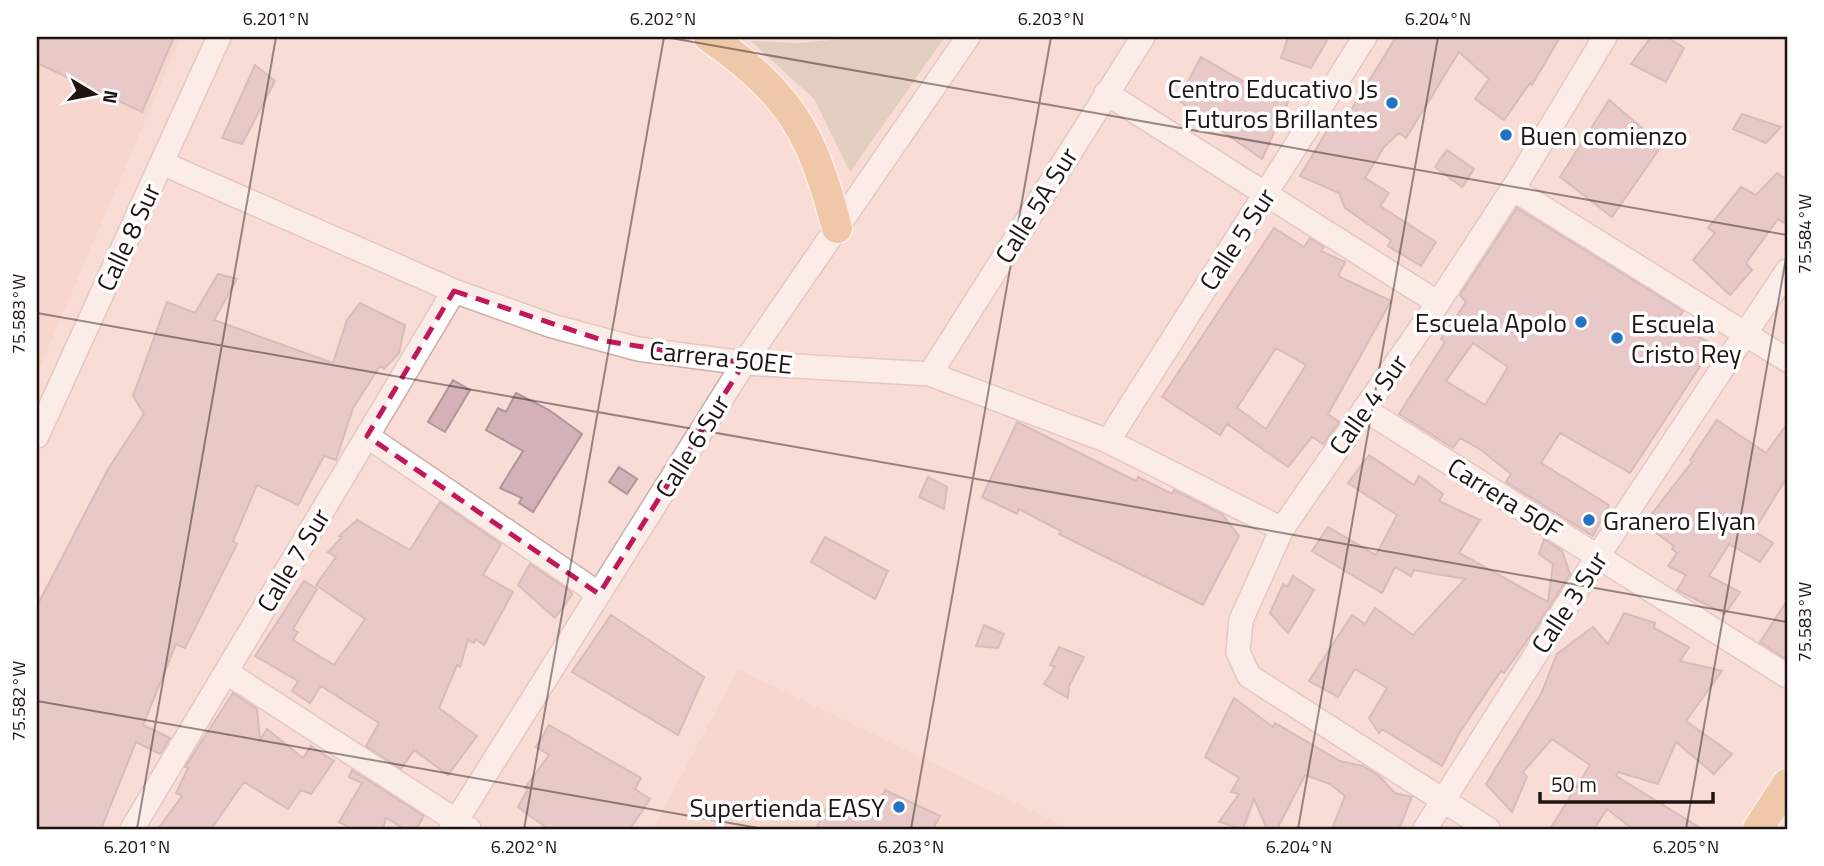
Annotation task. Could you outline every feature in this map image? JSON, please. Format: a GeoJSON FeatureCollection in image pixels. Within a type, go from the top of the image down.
{"type":"FeatureCollection","features":[{"type":"Feature","properties":{"kind":"main road"},"geometry":{"type":"LineString","coordinates":[[709,37],[773,89],[799,121],[819,165],[837,228]]}},
{"type":"Feature","properties":{"kind":"main road"},"geometry":{"type":"LineString","coordinates":[[1758,829],[1787,784]]}},
{"type":"Feature","properties":{"kind":"street","name":"Calle 8 Sur"},"geometry":{"type":"LineString","coordinates":[[37,436],[219,37]]}},
{"type":"Feature","properties":{"kind":"street","name":"Calle 6 Sur"},"geometry":{"type":"LineString","coordinates":[[459,827],[744,363],[968,37]]}},
{"type":"Feature","properties":{"kind":"street","name":"Calle 5A Sur"},"geometry":{"type":"LineString","coordinates":[[930,374],[1105,93],[1143,37]]}},
{"type":"Feature","properties":{"kind":"street","name":"Calle 5 Sur"},"geometry":{"type":"LineString","coordinates":[[1108,441],[1364,37]]}},
{"type":"Feature","properties":{"kind":"street","name":"Calle 4 Sur"},"geometry":{"type":"LineString","coordinates":[[1443,800],[1249,676],[1238,652],[1241,620],[1282,529],[1513,189],[1605,37]]}},
{"type":"Feature","properties":{"kind":"street"},"geometry":{"type":"LineString","coordinates":[[1105,93],[1438,303]]}},
{"type":"Feature","properties":{"kind":"street","name":"Carrera 50EE"},"geometry":{"type":"LineString","coordinates":[[162,163],[454,291],[540,322],[616,344],[744,363],[930,374],[1108,441],[1282,529]]}},
{"type":"Feature","properties":{"kind":"street"},"geometry":{"type":"LineString","coordinates":[[1513,189],[1787,360]]}},
{"type":"Feature","properties":{"kind":"street","name":"Calle 3 Sur"},"geometry":{"type":"LineString","coordinates":[[1425,829],[1598,556],[1787,271]]}},
{"type":"Feature","properties":{"kind":"street","name":"Calle 7 Sur"},"geometry":{"type":"LineString","coordinates":[[132,829],[454,291]]}},
{"type":"Feature","properties":{"kind":"street","name":"Carrera 50F"},"geometry":{"type":"LineString","coordinates":[[1364,409],[1787,676]]}},
{"type":"Feature","properties":{"kind":"street"},"geometry":{"type":"LineString","coordinates":[[367,436],[600,594]]}},
{"type":"Feature","properties":{"kind":"street"},"geometry":{"type":"LineString","coordinates":[[226,672],[459,827]]}},
{"type":"Feature","properties":{"kind":"street"},"geometry":{"type":"LineString","coordinates":[[1443,800],[1488,829]]}},
{"type":"Feature","properties":{"kind":"highlighted area"},"geometry":{"type":"Polygon","coordinates":[[[454,291],[605,341],[744,363],[599,594],[367,436],[454,291]]]}},
{"type":"Feature","properties":{"kind":"shaded area"},"geometry":{"type":"Polygon","coordinates":[[[37,37],[181,37],[37,374],[37,37]]]}},
{"type":"Feature","properties":{"kind":"shaded area"},"geometry":{"type":"Polygon","coordinates":[[[863,37],[945,37],[850,172],[814,99],[751,41],[798,43],[863,37]]]}},
{"type":"Feature","properties":{"kind":"shaded area"},"geometry":{"type":"Polygon","coordinates":[[[738,669],[1070,829],[653,829],[738,669]]]}},
{"type":"Feature","properties":{"kind":"building"},"geometry":{"type":"Polygon","coordinates":[[[37,37],[174,37],[142,112],[37,63],[37,37]]]}},
{"type":"Feature","properties":{"kind":"building"},"geometry":{"type":"Polygon","coordinates":[[[1288,37],[1329,37],[1311,68],[1281,58],[1288,37]]]}},
{"type":"Feature","properties":{"kind":"building"},"geometry":{"type":"Polygon","coordinates":[[[1396,37],[1560,37],[1532,85],[1530,83],[1504,120],[1475,99],[1489,79],[1459,52],[1406,138],[1399,133],[1384,147],[1365,178],[1389,193],[1380,206],[1436,242],[1421,266],[1388,246],[1391,240],[1345,208],[1339,193],[1300,176],[1331,124],[1336,127],[1348,108],[1351,110],[1396,37]]]}},
{"type":"Feature","properties":{"kind":"building"},"geometry":{"type":"Polygon","coordinates":[[[1651,37],[1667,37],[1684,48],[1666,82],[1631,64],[1651,37]]]}},
{"type":"Feature","properties":{"kind":"building"},"geometry":{"type":"Polygon","coordinates":[[[1201,57],[1267,95],[1288,102],[1262,159],[1178,100],[1201,57]]]}},
{"type":"Feature","properties":{"kind":"building"},"geometry":{"type":"Polygon","coordinates":[[[255,65],[275,81],[242,144],[222,138],[255,65]]]}},
{"type":"Feature","properties":{"kind":"building"},"geometry":{"type":"Polygon","coordinates":[[[1609,100],[1662,145],[1612,217],[1560,177],[1609,100]]]}},
{"type":"Feature","properties":{"kind":"building"},"geometry":{"type":"Polygon","coordinates":[[[1742,114],[1781,127],[1766,143],[1733,129],[1742,114]]]}},
{"type":"Feature","properties":{"kind":"building"},"geometry":{"type":"Polygon","coordinates":[[[1447,150],[1474,169],[1462,187],[1435,167],[1447,150]]]}},
{"type":"Feature","properties":{"kind":"building"},"geometry":{"type":"Polygon","coordinates":[[[1777,173],[1787,180],[1787,225],[1778,219],[1746,263],[1752,270],[1730,295],[1693,260],[1715,233],[1708,228],[1741,187],[1756,195],[1777,173]]]}},
{"type":"Feature","properties":{"kind":"building"},"geometry":{"type":"Polygon","coordinates":[[[1517,208],[1683,311],[1675,324],[1714,345],[1630,473],[1560,433],[1541,463],[1609,505],[1593,536],[1506,482],[1511,474],[1481,450],[1460,438],[1453,448],[1399,414],[1445,342],[1441,339],[1466,302],[1460,295],[1517,208]],[[1473,343],[1446,381],[1485,405],[1508,367],[1473,343]]]}},
{"type":"Feature","properties":{"kind":"building"},"geometry":{"type":"Polygon","coordinates":[[[1274,228],[1304,247],[1310,238],[1324,247],[1321,251],[1345,262],[1338,276],[1391,301],[1328,414],[1339,422],[1323,444],[1312,437],[1288,467],[1227,424],[1220,435],[1162,397],[1274,228]],[[1276,348],[1237,408],[1266,429],[1306,365],[1276,348]]]}},
{"type":"Feature","properties":{"kind":"building"},"geometry":{"type":"Polygon","coordinates":[[[218,274],[237,279],[214,320],[333,363],[347,320],[360,303],[405,325],[399,353],[384,369],[380,366],[353,408],[336,460],[324,456],[298,505],[257,485],[233,541],[237,544],[185,648],[176,644],[143,725],[170,738],[160,754],[136,742],[101,829],[44,829],[37,826],[37,606],[108,469],[144,414],[133,396],[167,302],[195,313],[218,274]]]}},
{"type":"Feature","properties":{"kind":"building"},"geometry":{"type":"Polygon","coordinates":[[[453,380],[470,390],[445,432],[428,422],[453,380]]]}},
{"type":"Feature","properties":{"kind":"building"},"geometry":{"type":"Polygon","coordinates":[[[516,393],[549,410],[582,434],[533,512],[519,503],[522,498],[500,488],[523,451],[486,430],[498,408],[506,412],[516,393]]]}},
{"type":"Feature","properties":{"kind":"building"},"geometry":{"type":"Polygon","coordinates":[[[1717,420],[1766,453],[1787,424],[1787,477],[1754,531],[1773,543],[1760,562],[1729,544],[1709,576],[1740,592],[1725,614],[1677,590],[1686,575],[1668,566],[1677,553],[1672,549],[1674,546],[1644,524],[1692,462],[1690,460],[1717,420]]]}},
{"type":"Feature","properties":{"kind":"building"},"geometry":{"type":"Polygon","coordinates":[[[1017,422],[1136,481],[1138,477],[1172,494],[1174,490],[1222,514],[1239,536],[1203,605],[1059,534],[1061,531],[1019,509],[1017,514],[982,497],[1017,422]]]}},
{"type":"Feature","properties":{"kind":"building"},"geometry":{"type":"Polygon","coordinates":[[[1369,455],[1414,485],[1419,476],[1443,494],[1439,501],[1480,520],[1459,553],[1548,602],[1553,564],[1539,554],[1544,539],[1562,551],[1570,574],[1538,625],[1504,673],[1501,671],[1460,732],[1442,766],[1382,729],[1379,733],[1369,718],[1387,688],[1355,669],[1338,697],[1309,681],[1352,615],[1365,624],[1375,608],[1413,635],[1465,579],[1414,570],[1411,576],[1395,567],[1382,593],[1312,551],[1328,527],[1376,555],[1397,515],[1348,483],[1369,455]]]}},
{"type":"Feature","properties":{"kind":"building"},"geometry":{"type":"Polygon","coordinates":[[[619,467],[637,479],[627,494],[609,482],[619,467]]]}},
{"type":"Feature","properties":{"kind":"building"},"geometry":{"type":"Polygon","coordinates":[[[928,477],[947,487],[944,509],[919,497],[928,477]]]}},
{"type":"Feature","properties":{"kind":"building"},"geometry":{"type":"Polygon","coordinates":[[[440,502],[501,544],[483,575],[513,592],[484,645],[476,639],[474,643],[468,640],[460,667],[457,665],[439,708],[477,736],[448,775],[414,750],[401,769],[366,746],[379,723],[321,686],[310,703],[292,691],[298,681],[255,656],[304,581],[317,589],[293,629],[298,632],[293,640],[334,665],[365,619],[316,585],[336,557],[328,552],[342,537],[339,536],[357,520],[410,550],[440,502]]]}},
{"type":"Feature","properties":{"kind":"building"},"geometry":{"type":"Polygon","coordinates":[[[825,537],[888,571],[875,599],[811,562],[825,537]]]}},
{"type":"Feature","properties":{"kind":"building"},"geometry":{"type":"Polygon","coordinates":[[[530,564],[572,595],[555,618],[518,585],[530,564]]]}},
{"type":"Feature","properties":{"kind":"building"},"geometry":{"type":"Polygon","coordinates":[[[1293,576],[1314,590],[1288,633],[1270,613],[1283,584],[1287,587],[1293,576]]]}},
{"type":"Feature","properties":{"kind":"building"},"geometry":{"type":"Polygon","coordinates":[[[1787,601],[1787,660],[1760,642],[1787,601]]]}},
{"type":"Feature","properties":{"kind":"building"},"geometry":{"type":"Polygon","coordinates":[[[1624,613],[1655,623],[1654,628],[1689,647],[1680,661],[1722,671],[1686,721],[1732,754],[1714,774],[1676,742],[1658,784],[1618,772],[1616,776],[1702,829],[1633,829],[1607,809],[1594,829],[1550,829],[1590,765],[1552,739],[1523,772],[1527,777],[1512,812],[1486,784],[1541,694],[1557,654],[1593,627],[1608,644],[1624,613]]]}},
{"type":"Feature","properties":{"kind":"building"},"geometry":{"type":"Polygon","coordinates":[[[611,615],[704,677],[678,735],[572,672],[611,615]]]}},
{"type":"Feature","properties":{"kind":"building"},"geometry":{"type":"Polygon","coordinates":[[[984,625],[1004,634],[998,648],[976,646],[984,625]]]}},
{"type":"Feature","properties":{"kind":"building"},"geometry":{"type":"Polygon","coordinates":[[[1059,647],[1084,657],[1069,686],[1068,698],[1044,684],[1055,667],[1050,665],[1059,647]]]}},
{"type":"Feature","properties":{"kind":"building"},"geometry":{"type":"Polygon","coordinates":[[[233,693],[257,709],[260,740],[267,729],[303,758],[311,746],[334,761],[311,794],[301,790],[288,809],[244,782],[211,829],[158,829],[182,796],[176,793],[188,768],[185,767],[233,693]]]}},
{"type":"Feature","properties":{"kind":"building"},"geometry":{"type":"Polygon","coordinates":[[[1234,698],[1273,727],[1275,723],[1340,761],[1363,766],[1378,775],[1395,793],[1412,797],[1399,829],[1332,829],[1345,796],[1330,784],[1305,775],[1277,829],[1267,829],[1254,799],[1243,829],[1219,822],[1239,794],[1231,792],[1239,778],[1205,757],[1234,698]]]}},
{"type":"Feature","properties":{"kind":"building"},"geometry":{"type":"Polygon","coordinates":[[[549,725],[641,778],[635,789],[650,799],[630,829],[548,829],[518,807],[528,789],[525,788],[549,755],[536,747],[549,725]]]}},
{"type":"Feature","properties":{"kind":"building"},"geometry":{"type":"Polygon","coordinates":[[[352,770],[424,816],[416,829],[405,829],[386,818],[383,829],[352,829],[339,822],[362,783],[349,777],[352,770]]]}},
{"type":"Feature","properties":{"kind":"building","name":"Supertienda EASY"},"geometry":{"type":"Polygon","coordinates":[[[885,790],[940,816],[933,829],[816,829],[831,798],[872,818],[885,790]]]}},
{"type":"Feature","properties":{"kind":"place","name":"Centro Educativo Js Futuros Brillantes"},"geometry":{"type":"Point","coordinates":[1392,103]}},
{"type":"Feature","properties":{"kind":"place","name":"Buen comienzo"},"geometry":{"type":"Point","coordinates":[1506,135]}},
{"type":"Feature","properties":{"kind":"place","name":"Escuela Apolo"},"geometry":{"type":"Point","coordinates":[1581,322]}},
{"type":"Feature","properties":{"kind":"place","name":"Escuela Cristo Rey"},"geometry":{"type":"Point","coordinates":[1617,338]}},
{"type":"Feature","properties":{"kind":"place","name":"Granero Elyan"},"geometry":{"type":"Point","coordinates":[1589,520]}},
{"type":"Feature","properties":{"kind":"place","name":"Supertienda EASY"},"geometry":{"type":"Point","coordinates":[899,807]}}]}
